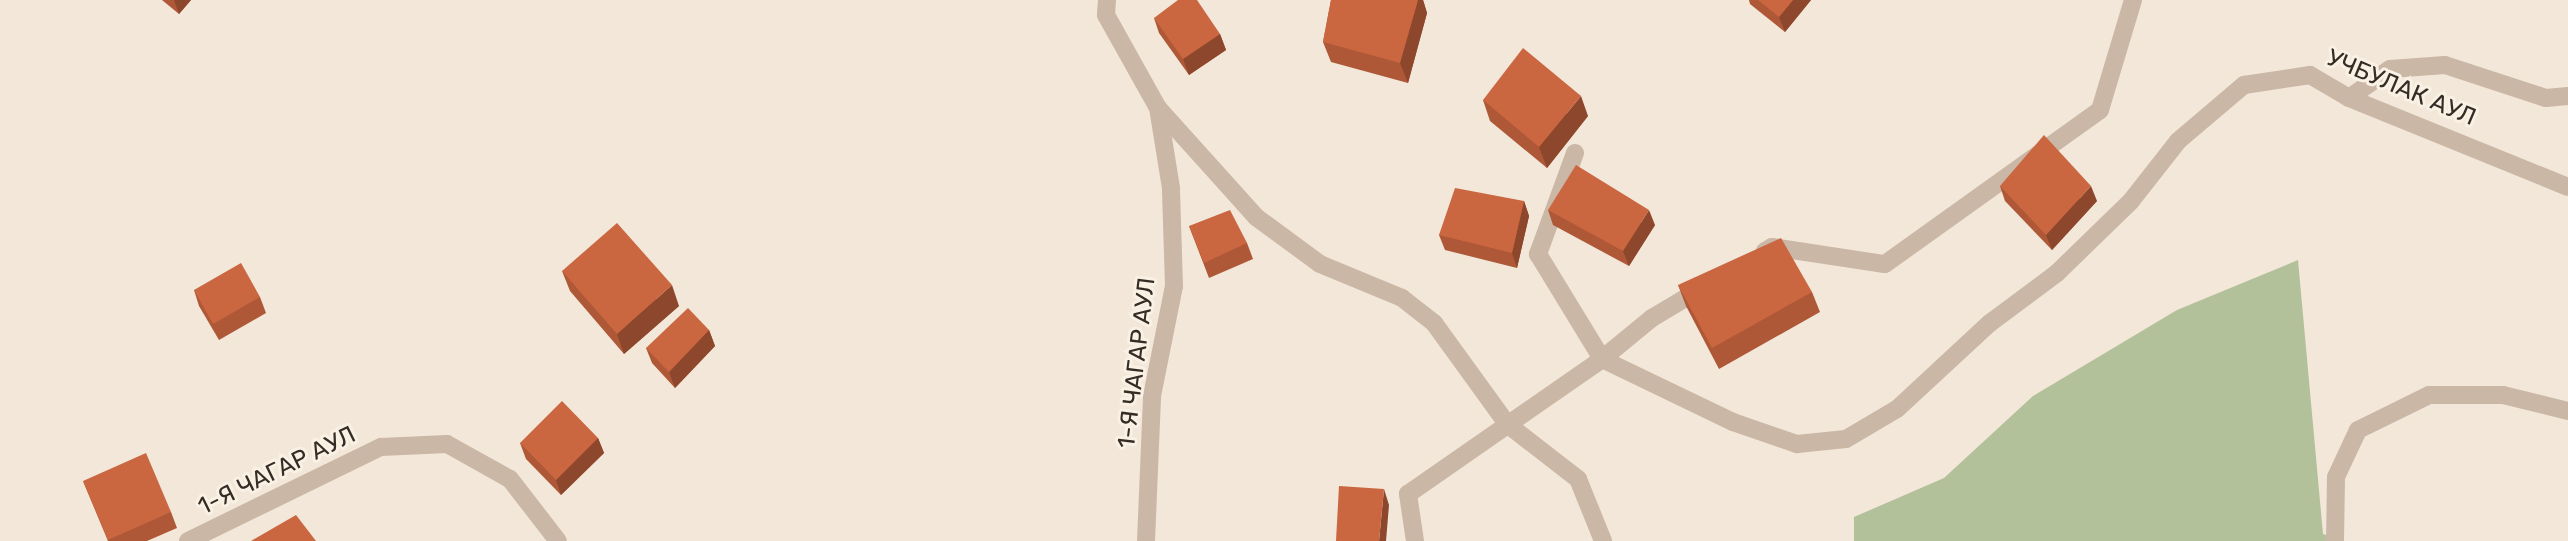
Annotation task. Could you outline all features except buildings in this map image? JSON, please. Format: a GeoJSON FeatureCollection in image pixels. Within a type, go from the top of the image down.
{"type":"FeatureCollection","features":[{"type":"Feature","properties":{"kind":"street"},"geometry":{"type":"LineString","coordinates":[[1107,0],[1106,15],[1158,108],[1255,217],[1320,264],[1402,298],[1433,323],[1507,424],[1578,479],[1603,541]]}},
{"type":"Feature","properties":{"kind":"street"},"geometry":{"type":"LineString","coordinates":[[1748,261],[1772,247],[1885,264],[2100,110],[2133,0]]}},
{"type":"Feature","properties":{"kind":"street"},"geometry":{"type":"LineString","coordinates":[[2349,98],[2390,69],[2445,65],[2546,98],[2568,96]]}},
{"type":"Feature","properties":{"kind":"street","name":"УЧБУЛАК АУЛ"},"geometry":{"type":"LineString","coordinates":[[1602,359],[1733,422],[1797,444],[1846,439],[1897,409],[1990,323],[2057,274],[2131,201],[2178,141],[2244,85],[2310,75],[2349,98],[2568,187]]}},
{"type":"Feature","properties":{"kind":"street","name":"1-Я ЧАГАР АУЛ"},"geometry":{"type":"LineString","coordinates":[[1146,541],[1152,396],[1174,286],[1171,188],[1158,108]]}},
{"type":"Feature","properties":{"kind":"street"},"geometry":{"type":"LineString","coordinates":[[1575,153],[1538,254],[1602,359]]}},
{"type":"Feature","properties":{"kind":"street"},"geometry":{"type":"LineString","coordinates":[[1415,541],[1408,494],[1602,359],[1652,318],[1724,275]]}},
{"type":"Feature","properties":{"kind":"street"},"geometry":{"type":"LineString","coordinates":[[2335,541],[2336,477],[2358,430],[2429,396],[2503,395],[2568,411]]}},
{"type":"Feature","properties":{"kind":"street","name":"1-Я ЧАГАР АУЛ"},"geometry":{"type":"LineString","coordinates":[[188,541],[382,447],[447,444],[510,479],[558,541]]}},
{"type":"Feature","properties":{"kind":"green space"},"geometry":{"type":"Polygon","coordinates":[[[2298,260],[2323,534],[2344,541],[1854,541],[1854,517],[1944,478],[2033,396],[2177,310],[2298,260]]]}}]}
